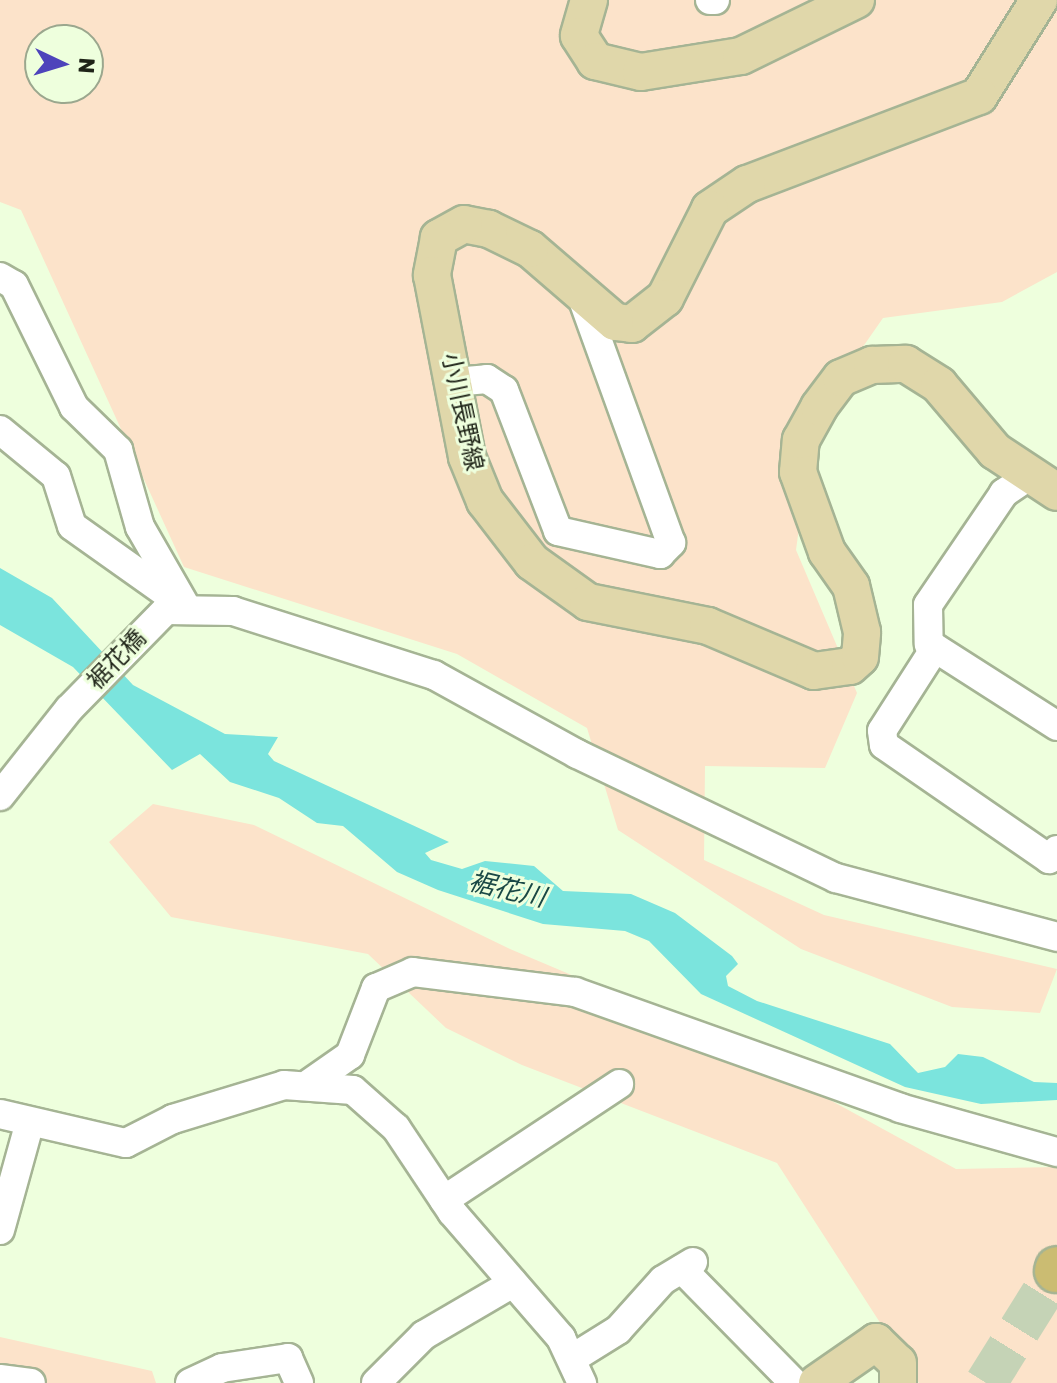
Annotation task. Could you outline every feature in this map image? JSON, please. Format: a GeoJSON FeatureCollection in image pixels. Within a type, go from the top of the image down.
{"type":"FeatureCollection","features":[{"type":"Feature","properties":{"kind":"main road"},"geometry":{"type":"LineString","coordinates":[[589,0],[579,36],[595,61],[641,72],[741,56],[856,0]]}},
{"type":"Feature","properties":{"kind":"main road","name":"小川長野線"},"geometry":{"type":"LineString","coordinates":[[1039,0],[979,96],[747,184],[710,209],[651,314],[632,324],[615,322],[578,287],[489,229],[464,224],[439,238],[432,275],[467,457],[485,501],[502,530],[549,578],[588,602],[708,626],[814,671],[860,657],[851,586],[827,552],[798,472],[801,440],[841,378],[872,365],[906,364],[939,385],[1042,485]]}},
{"type":"Feature","properties":{"kind":"main road"},"geometry":{"type":"LineString","coordinates":[[817,1383],[876,1342],[898,1363],[898,1383]]}},
{"type":"Feature","properties":{"kind":"street"},"geometry":{"type":"LineString","coordinates":[[0,277],[14,285],[74,407],[118,450],[140,527],[176,609]]}},
{"type":"Feature","properties":{"kind":"street"},"geometry":{"type":"LineString","coordinates":[[454,382],[487,379],[504,390],[558,531],[660,554],[671,543],[578,287]]}},
{"type":"Feature","properties":{"kind":"street"},"geometry":{"type":"LineString","coordinates":[[0,430],[56,476],[72,526],[176,609],[233,611],[434,675],[577,754],[836,878],[1057,937]]}},
{"type":"Feature","properties":{"kind":"street"},"geometry":{"type":"LineString","coordinates":[[1042,485],[1004,493],[928,605],[935,648],[882,731],[884,745],[1049,859],[1057,850]]}},
{"type":"Feature","properties":{"kind":"street","name":"裾花橋"},"geometry":{"type":"LineString","coordinates":[[0,796],[69,709],[176,609]]}},
{"type":"Feature","properties":{"kind":"street"},"geometry":{"type":"LineString","coordinates":[[935,648],[1057,726]]}},
{"type":"Feature","properties":{"kind":"street"},"geometry":{"type":"LineString","coordinates":[[310,1083],[350,1055],[376,988],[413,972],[575,992],[900,1108],[1057,1152]]}},
{"type":"Feature","properties":{"kind":"street"},"geometry":{"type":"LineString","coordinates":[[0,1114],[126,1143],[248,1094],[310,1083],[353,1090],[396,1128],[444,1200],[513,1283],[577,1371],[687,1265],[794,1383]]}},
{"type":"Feature","properties":{"kind":"street"},"geometry":{"type":"LineString","coordinates":[[444,1200],[619,1084]]}},
{"type":"Feature","properties":{"kind":"street"},"geometry":{"type":"LineString","coordinates":[[0,1230],[30,1122]]}},
{"type":"Feature","properties":{"kind":"street"},"geometry":{"type":"LineString","coordinates":[[376,1383],[424,1335],[513,1283]]}},
{"type":"Feature","properties":{"kind":"street"},"geometry":{"type":"LineString","coordinates":[[190,1383],[222,1368],[288,1358],[299,1383]]}},
{"type":"Feature","properties":{"kind":"street"},"geometry":{"type":"LineString","coordinates":[[0,1379],[31,1383]]}},
{"type":"Feature","properties":{"kind":"shaded area"},"geometry":{"type":"Polygon","coordinates":[[[0,0],[1057,0],[1057,272],[1002,302],[883,318],[814,417],[796,550],[857,693],[825,768],[705,766],[704,860],[824,915],[1057,969],[1040,1013],[952,1007],[801,949],[618,830],[587,728],[457,654],[184,567],[21,210],[0,202],[0,0]]]}},
{"type":"Feature","properties":{"kind":"shaded area"},"geometry":{"type":"Polygon","coordinates":[[[153,804],[254,825],[510,949],[704,1031],[956,1169],[1057,1167],[1057,1383],[919,1383],[777,1163],[522,1065],[446,1028],[368,954],[171,917],[109,842],[153,804]]]}},
{"type":"Feature","properties":{"kind":"shaded area"},"geometry":{"type":"Polygon","coordinates":[[[0,1337],[152,1371],[156,1383],[0,1383],[0,1337]]]}},
{"type":"Feature","properties":{"kind":"water","name":"裾花川"},"geometry":{"type":"Polygon","coordinates":[[[0,568],[52,598],[133,685],[225,734],[278,737],[268,754],[274,761],[449,842],[425,853],[431,860],[462,869],[485,861],[534,866],[563,891],[631,894],[675,913],[732,956],[738,964],[726,976],[728,986],[757,1001],[890,1044],[918,1073],[945,1067],[958,1054],[983,1057],[1034,1082],[1057,1083],[1057,1100],[981,1104],[905,1087],[701,994],[649,941],[625,931],[543,924],[438,890],[397,872],[343,826],[317,823],[279,798],[230,782],[200,754],[172,770],[73,667],[0,625],[0,568]]]}},
{"type":"Feature","properties":{"kind":"tunnel"},"geometry":{"type":"LineString","coordinates":[[986,1383],[1056,1271]]}}]}
